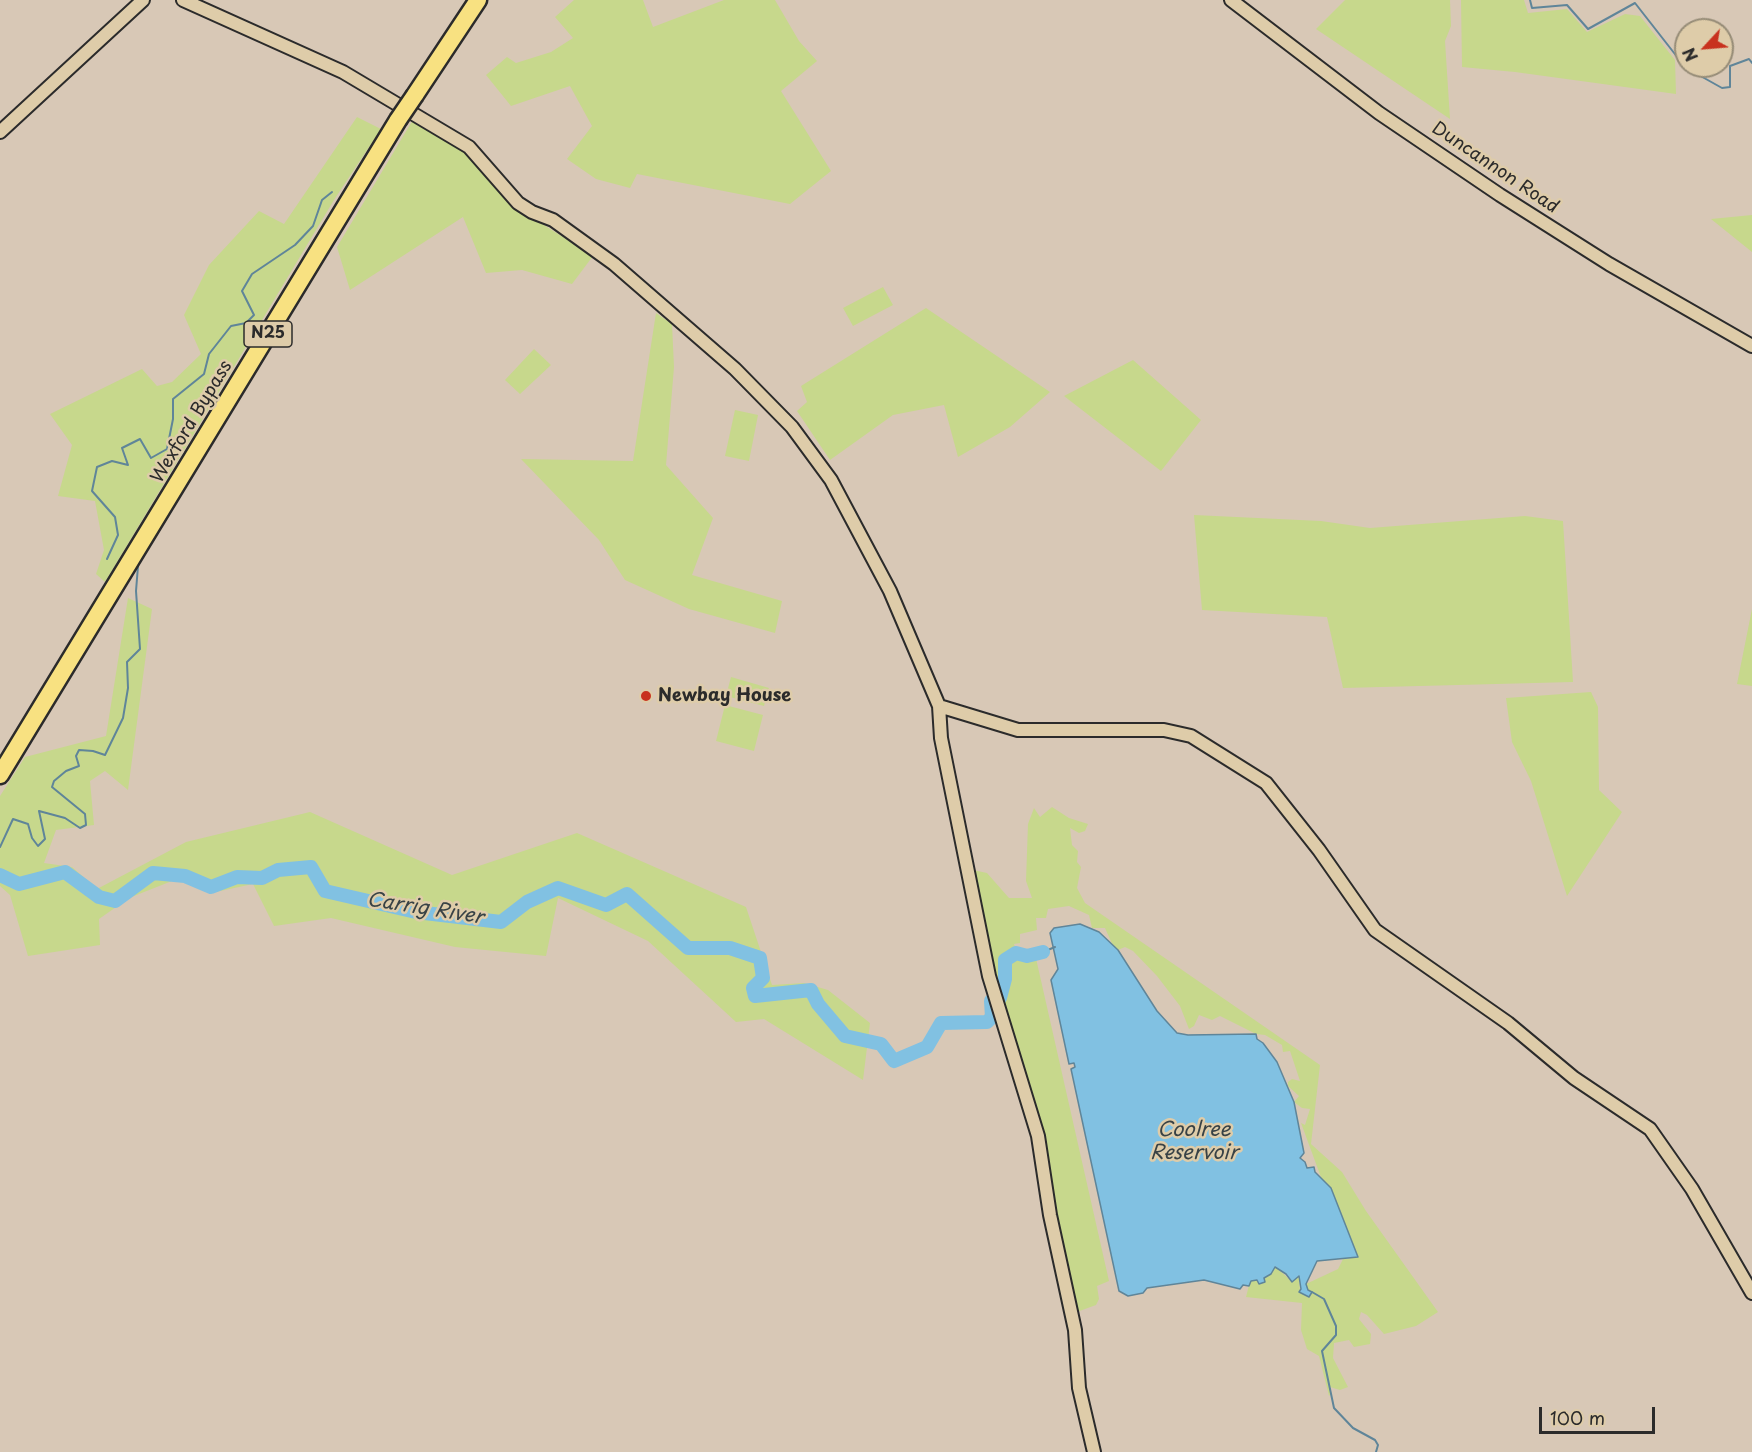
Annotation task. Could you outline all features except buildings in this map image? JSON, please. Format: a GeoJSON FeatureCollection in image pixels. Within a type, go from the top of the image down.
{"type":"FeatureCollection","features":[{"type":"Feature","properties":{"kind":"highway","name":"Wexford Bypass"},"geometry":{"type":"LineString","coordinates":[[0,775],[398,120],[478,0]]}},
{"type":"Feature","properties":{"kind":"street"},"geometry":{"type":"LineString","coordinates":[[0,132],[142,0]]}},
{"type":"Feature","properties":{"kind":"street"},"geometry":{"type":"LineString","coordinates":[[183,0],[343,72],[469,147],[518,203],[532,212],[553,220],[614,264],[735,369],[792,427],[831,480],[890,591],[939,706],[941,738],[989,976],[1038,1136],[1050,1215],[1075,1330],[1079,1388],[1094,1452]]}},
{"type":"Feature","properties":{"kind":"street","name":"Duncannon Road"},"geometry":{"type":"LineString","coordinates":[[1231,0],[1379,113],[1500,195],[1609,264],[1752,346]]}},
{"type":"Feature","properties":{"kind":"street"},"geometry":{"type":"LineString","coordinates":[[939,706],[1018,730],[1164,730],[1191,736],[1266,783],[1319,850],[1375,930],[1508,1023],[1574,1078],[1650,1129],[1692,1189],[1752,1293]]}},
{"type":"Feature","properties":{"kind":"green space"},"geometry":{"type":"Polygon","coordinates":[[[574,0],[643,0],[653,27],[724,0],[775,0],[799,41],[817,61],[781,91],[831,171],[790,204],[637,174],[630,188],[596,179],[567,159],[592,126],[570,86],[511,106],[486,75],[507,57],[516,63],[551,52],[573,38],[555,17],[574,0]]]}},
{"type":"Feature","properties":{"kind":"green space"},"geometry":{"type":"Polygon","coordinates":[[[1345,0],[1450,0],[1451,26],[1445,41],[1450,119],[1316,29],[1345,0]]]}},
{"type":"Feature","properties":{"kind":"green space"},"geometry":{"type":"Polygon","coordinates":[[[1461,0],[1524,0],[1528,13],[1567,9],[1587,32],[1625,14],[1640,16],[1674,59],[1676,94],[1515,72],[1462,67],[1461,0]]]}},
{"type":"Feature","properties":{"kind":"green space"},"geometry":{"type":"Polygon","coordinates":[[[357,117],[381,129],[334,200],[105,582],[96,574],[104,550],[95,501],[58,496],[72,445],[50,414],[142,369],[157,386],[172,382],[201,354],[184,315],[209,265],[259,211],[284,224],[357,117]]]}},
{"type":"Feature","properties":{"kind":"green space"},"geometry":{"type":"Polygon","coordinates":[[[414,118],[470,155],[506,201],[593,256],[572,284],[522,270],[486,273],[463,217],[350,290],[337,247],[414,118]]]}},
{"type":"Feature","properties":{"kind":"green space"},"geometry":{"type":"Polygon","coordinates":[[[1752,215],[1752,252],[1711,219],[1752,215]]]}},
{"type":"Feature","properties":{"kind":"green space"},"geometry":{"type":"Polygon","coordinates":[[[883,287],[893,305],[853,326],[843,308],[883,287]]]}},
{"type":"Feature","properties":{"kind":"green space"},"geometry":{"type":"Polygon","coordinates":[[[926,308],[1050,392],[1010,427],[958,457],[944,405],[893,415],[830,460],[797,411],[807,402],[801,386],[926,308]]]}},
{"type":"Feature","properties":{"kind":"green space"},"geometry":{"type":"Polygon","coordinates":[[[656,313],[672,324],[674,367],[666,465],[713,518],[692,575],[782,601],[775,633],[689,609],[625,580],[599,540],[521,459],[633,461],[656,313]]]}},
{"type":"Feature","properties":{"kind":"green space"},"geometry":{"type":"Polygon","coordinates":[[[534,349],[551,365],[520,394],[505,380],[534,349]]]}},
{"type":"Feature","properties":{"kind":"green space"},"geometry":{"type":"Polygon","coordinates":[[[1133,360],[1201,420],[1161,471],[1064,396],[1133,360]]]}},
{"type":"Feature","properties":{"kind":"green space"},"geometry":{"type":"Polygon","coordinates":[[[735,410],[758,415],[749,461],[725,456],[735,410]]]}},
{"type":"Feature","properties":{"kind":"green space"},"geometry":{"type":"Polygon","coordinates":[[[1194,515],[1321,521],[1370,528],[1525,516],[1563,521],[1573,682],[1343,688],[1327,617],[1202,610],[1194,515]]]}},
{"type":"Feature","properties":{"kind":"green space"},"geometry":{"type":"Polygon","coordinates":[[[128,598],[152,609],[128,790],[105,771],[90,781],[94,825],[56,830],[44,863],[72,867],[97,889],[186,842],[310,812],[452,875],[577,833],[746,907],[772,985],[804,983],[828,990],[870,1023],[863,1080],[764,1019],[736,1022],[648,941],[558,898],[546,956],[455,947],[331,918],[274,926],[253,884],[211,893],[177,879],[129,898],[99,919],[100,945],[28,956],[10,895],[0,886],[0,796],[25,757],[106,736],[128,598]]]}},
{"type":"Feature","properties":{"kind":"green space"},"geometry":{"type":"Polygon","coordinates":[[[1752,609],[1752,686],[1737,684],[1752,609]]]}},
{"type":"Feature","properties":{"kind":"green space"},"geometry":{"type":"Polygon","coordinates":[[[731,677],[769,688],[764,706],[726,696],[731,677]]]}},
{"type":"Feature","properties":{"kind":"green space"},"geometry":{"type":"Polygon","coordinates":[[[1591,692],[1598,707],[1599,790],[1622,812],[1567,896],[1531,781],[1512,742],[1506,698],[1591,692]]]}},
{"type":"Feature","properties":{"kind":"green space"},"geometry":{"type":"Polygon","coordinates":[[[725,705],[763,715],[754,751],[716,741],[725,705]]]}},
{"type":"Feature","properties":{"kind":"green space"},"geometry":{"type":"Polygon","coordinates":[[[1052,807],[1069,818],[1088,824],[1085,831],[1079,833],[1070,828],[1072,845],[1078,851],[1077,862],[1081,867],[1077,888],[1085,903],[1320,1065],[1311,1144],[1342,1172],[1366,1211],[1438,1312],[1416,1326],[1384,1334],[1367,1315],[1361,1312],[1359,1319],[1371,1334],[1370,1344],[1354,1347],[1349,1340],[1334,1343],[1333,1358],[1348,1387],[1340,1390],[1330,1387],[1329,1396],[1319,1356],[1307,1349],[1301,1330],[1302,1303],[1246,1297],[1250,1281],[1258,1279],[1259,1284],[1265,1282],[1264,1278],[1275,1266],[1291,1281],[1299,1276],[1300,1292],[1309,1297],[1311,1295],[1306,1284],[1338,1269],[1343,1259],[1358,1257],[1331,1188],[1322,1180],[1301,1123],[1305,1125],[1310,1109],[1302,1108],[1294,1102],[1299,1096],[1288,1086],[1288,1082],[1292,1079],[1300,1081],[1290,1051],[1283,1052],[1282,1045],[1265,1035],[1256,1034],[1220,1016],[1212,1020],[1199,1015],[1194,1026],[1189,1029],[1180,1006],[1157,976],[1133,951],[1125,947],[1118,950],[1114,948],[1105,928],[1092,928],[1089,915],[1069,906],[1048,909],[1046,918],[1036,918],[1037,930],[1020,934],[1020,943],[1014,944],[1017,953],[1027,956],[1035,954],[1109,1281],[1097,1286],[1099,1299],[1096,1305],[1074,1313],[994,975],[973,870],[987,873],[1009,898],[1032,898],[1026,881],[1028,824],[1034,808],[1040,817],[1052,807]]]}},
{"type":"Feature","properties":{"kind":"water","name":"Coolree Reservoir"},"geometry":{"type":"Polygon","coordinates":[[[1080,924],[1099,932],[1118,950],[1157,1011],[1177,1033],[1188,1035],[1256,1034],[1257,1039],[1263,1043],[1277,1062],[1294,1102],[1304,1153],[1300,1158],[1305,1162],[1307,1168],[1314,1167],[1315,1172],[1331,1188],[1358,1257],[1317,1261],[1306,1284],[1308,1290],[1312,1292],[1309,1297],[1299,1292],[1301,1289],[1299,1276],[1292,1282],[1286,1274],[1275,1267],[1271,1274],[1264,1278],[1265,1282],[1259,1284],[1257,1280],[1251,1281],[1249,1286],[1243,1285],[1240,1289],[1204,1280],[1147,1288],[1143,1293],[1128,1296],[1119,1291],[1071,1069],[1075,1067],[1074,1063],[1069,1064],[1051,980],[1058,969],[1050,933],[1054,928],[1080,924]]]}},
{"type":"Feature","properties":{"kind":"waterway"},"geometry":{"type":"LineString","coordinates":[[1530,0],[1532,8],[1567,5],[1588,29],[1635,3],[1674,53]]}},
{"type":"Feature","properties":{"kind":"waterway"},"geometry":{"type":"LineString","coordinates":[[1734,65],[1749,59],[1752,63]]}},
{"type":"Feature","properties":{"kind":"waterway"},"geometry":{"type":"LineString","coordinates":[[1704,78],[1722,88],[1730,87],[1730,78]]}},
{"type":"Feature","properties":{"kind":"waterway"},"geometry":{"type":"LineString","coordinates":[[107,559],[118,535],[115,517],[92,491],[97,467],[112,461],[128,465],[122,448],[140,439],[151,458],[167,449],[173,419],[173,399],[204,374],[209,354],[231,326],[246,323],[254,315],[242,291],[252,274],[295,245],[313,226],[322,200],[332,192]]}},
{"type":"Feature","properties":{"kind":"waterway"},"geometry":{"type":"LineString","coordinates":[[0,847],[13,819],[28,824],[32,838],[38,846],[45,839],[39,811],[65,818],[80,828],[86,825],[85,814],[52,787],[54,781],[66,771],[79,766],[76,756],[79,750],[105,755],[123,718],[128,688],[127,662],[140,649],[136,591],[138,566]]}},
{"type":"Feature","properties":{"kind":"waterway","name":"Carrig River"},"geometry":{"type":"LineString","coordinates":[[0,875],[19,884],[65,872],[99,897],[115,901],[153,873],[185,876],[211,887],[237,877],[262,878],[278,870],[311,867],[325,891],[416,912],[501,922],[527,902],[558,888],[606,905],[627,894],[688,948],[730,948],[760,958],[763,978],[753,988],[755,996],[811,990],[818,1004],[845,1036],[881,1044],[894,1061],[927,1047],[941,1023],[987,1022],[992,1017],[991,1001]]}},
{"type":"Feature","properties":{"kind":"waterway"},"geometry":{"type":"LineString","coordinates":[[1043,952],[1055,947]]}},
{"type":"Feature","properties":{"kind":"waterway","name":"Carrig River"},"geometry":{"type":"LineString","coordinates":[[1000,998],[1005,979],[1005,960],[1016,953],[1027,956],[1043,952]]}},
{"type":"Feature","properties":{"kind":"waterway"},"geometry":{"type":"LineString","coordinates":[[1312,1292],[1324,1299],[1336,1326],[1336,1335],[1322,1351],[1334,1408],[1353,1428],[1375,1440],[1378,1445],[1376,1452]]}},
{"type":"Feature","properties":{"kind":"place","name":"Newbay House"},"geometry":{"type":"Point","coordinates":[646,696]}}]}
